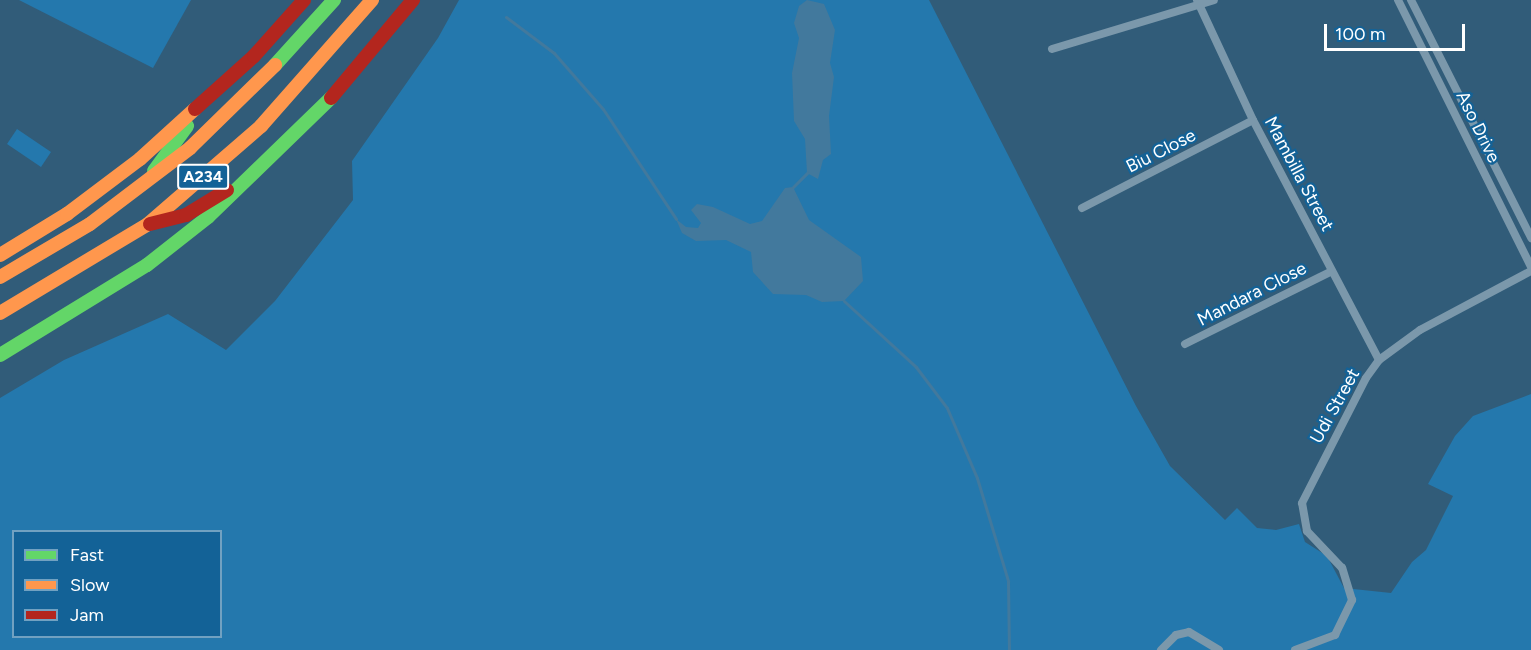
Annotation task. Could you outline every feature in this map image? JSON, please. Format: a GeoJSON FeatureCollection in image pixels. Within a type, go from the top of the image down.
{"type":"FeatureCollection","features":[{"type":"Feature","properties":{"kind":"highway"},"geometry":{"type":"LineString","coordinates":[[0,255],[105,187],[202,105],[254,56],[304,0]]}},
{"type":"Feature","properties":{"kind":"highway","name":"A234"},"geometry":{"type":"LineString","coordinates":[[0,277],[111,210],[190,148],[283,57],[334,0]]}},
{"type":"Feature","properties":{"kind":"highway","name":"A234"},"geometry":{"type":"LineString","coordinates":[[0,313],[148,224],[261,126],[372,0]]}},
{"type":"Feature","properties":{"kind":"highway"},"geometry":{"type":"LineString","coordinates":[[0,355],[147,266],[267,164],[342,88],[412,0]]}},
{"type":"Feature","properties":{"kind":"highway"},"geometry":{"type":"LineString","coordinates":[[111,210],[158,166],[202,105]]}},
{"type":"Feature","properties":{"kind":"highway"},"geometry":{"type":"LineString","coordinates":[[148,224],[186,215],[267,164]]}},
{"type":"Feature","properties":{"kind":"street"},"geometry":{"type":"LineString","coordinates":[[1052,49],[1214,0]]}},
{"type":"Feature","properties":{"kind":"street","name":"Aso Drive"},"geometry":{"type":"LineString","coordinates":[[1398,0],[1531,269]]}},
{"type":"Feature","properties":{"kind":"street","name":"Aso Drive"},"geometry":{"type":"LineString","coordinates":[[1411,0],[1531,238]]}},
{"type":"Feature","properties":{"kind":"street","name":"Mambilla Street"},"geometry":{"type":"LineString","coordinates":[[1198,3],[1253,120],[1379,360]]}},
{"type":"Feature","properties":{"kind":"street","name":"Biu Close"},"geometry":{"type":"LineString","coordinates":[[1082,208],[1253,120]]}},
{"type":"Feature","properties":{"kind":"street","name":"Udi Street"},"geometry":{"type":"LineString","coordinates":[[1295,650],[1335,635],[1352,600],[1342,568],[1307,531],[1302,503],[1351,402],[1379,360],[1435,320],[1531,269]]}},
{"type":"Feature","properties":{"kind":"street","name":"Mandara Close"},"geometry":{"type":"LineString","coordinates":[[1185,344],[1332,271]]}},
{"type":"Feature","properties":{"kind":"street"},"geometry":{"type":"LineString","coordinates":[[1161,650],[1176,635],[1189,632],[1219,650]]}},
{"type":"Feature","properties":{"kind":"shaded area"},"geometry":{"type":"Polygon","coordinates":[[[19,0],[191,0],[153,68],[19,0]]]}},
{"type":"Feature","properties":{"kind":"shaded area"},"geometry":{"type":"Polygon","coordinates":[[[459,0],[929,0],[1136,406],[1170,466],[1225,520],[1237,508],[1257,528],[1276,530],[1299,524],[1305,542],[1327,556],[1344,588],[1391,593],[1412,562],[1426,550],[1453,496],[1428,484],[1455,436],[1473,416],[1531,394],[1531,650],[0,650],[0,398],[64,360],[168,314],[226,350],[275,301],[353,200],[352,161],[438,38],[459,0]]]}},
{"type":"Feature","properties":{"kind":"shaded area"},"geometry":{"type":"Polygon","coordinates":[[[807,0],[824,4],[835,30],[830,63],[834,77],[829,116],[831,154],[823,160],[818,179],[807,173],[805,139],[794,121],[792,73],[799,38],[794,23],[799,6],[807,0]]]}},
{"type":"Feature","properties":{"kind":"shaded area"},"geometry":{"type":"Polygon","coordinates":[[[17,129],[51,152],[41,167],[7,144],[17,129]]]}},
{"type":"Feature","properties":{"kind":"shaded area"},"geometry":{"type":"Polygon","coordinates":[[[793,187],[809,220],[861,257],[863,281],[844,301],[822,302],[806,295],[773,294],[753,272],[751,252],[726,240],[696,241],[682,233],[676,219],[686,227],[698,228],[701,223],[691,210],[697,204],[713,207],[750,224],[762,221],[785,188],[793,187]]]}},
{"type":"Feature","properties":{"kind":"waterway"},"geometry":{"type":"LineString","coordinates":[[506,17],[554,53],[603,109],[676,219]]}},
{"type":"Feature","properties":{"kind":"waterway"},"geometry":{"type":"LineString","coordinates":[[793,187],[807,173]]}},
{"type":"Feature","properties":{"kind":"waterway"},"geometry":{"type":"LineString","coordinates":[[844,301],[916,367],[947,408],[977,478],[1008,581],[1009,650]]}},
{"type":"Feature","properties":{"kind":"traffic: fast"},"geometry":{"type":"LineString","coordinates":[[275,65],[334,0]]}},
{"type":"Feature","properties":{"kind":"traffic: fast"},"geometry":{"type":"LineString","coordinates":[[0,355],[147,265],[208,217],[331,98]]}},
{"type":"Feature","properties":{"kind":"traffic: fast"},"geometry":{"type":"LineString","coordinates":[[154,171],[187,126]]}},
{"type":"Feature","properties":{"kind":"traffic: slow"},"geometry":{"type":"LineString","coordinates":[[0,313],[148,224],[261,126],[372,0]]}},
{"type":"Feature","properties":{"kind":"traffic: slow"},"geometry":{"type":"LineString","coordinates":[[0,277],[90,224],[190,148],[275,65]]}},
{"type":"Feature","properties":{"kind":"traffic: slow"},"geometry":{"type":"LineString","coordinates":[[0,255],[67,214],[140,159],[195,109]]}},
{"type":"Feature","properties":{"kind":"traffic: jam"},"geometry":{"type":"LineString","coordinates":[[195,109],[254,56],[304,0]]}},
{"type":"Feature","properties":{"kind":"traffic: jam"},"geometry":{"type":"LineString","coordinates":[[331,98],[413,0]]}},
{"type":"Feature","properties":{"kind":"traffic: jam"},"geometry":{"type":"LineString","coordinates":[[150,224],[186,215],[227,190]]}}]}
